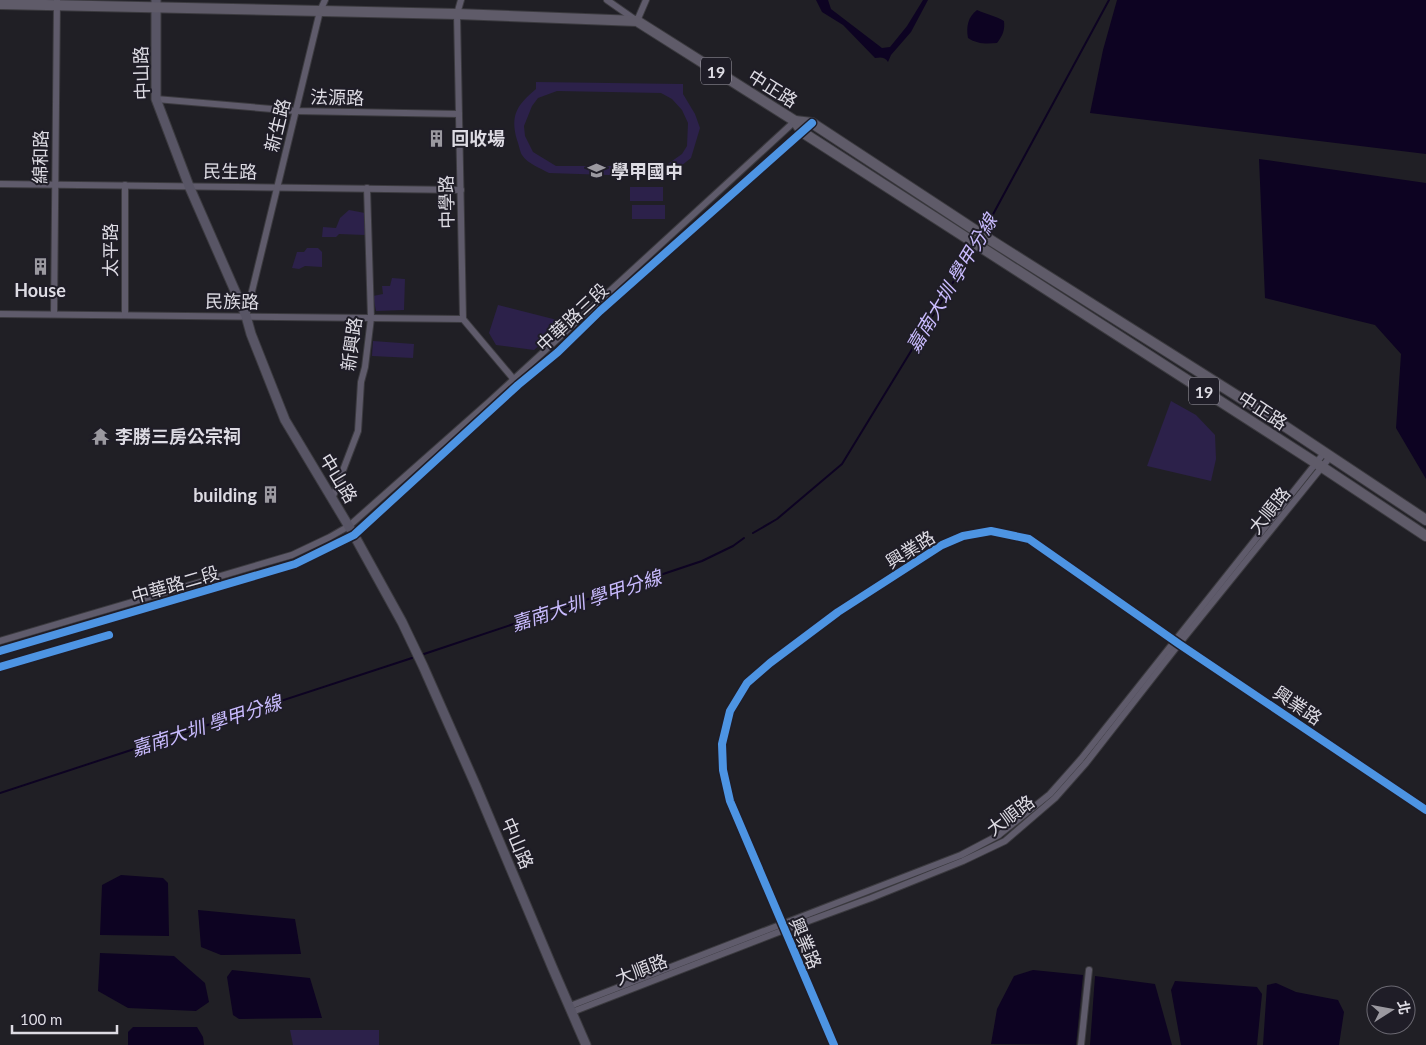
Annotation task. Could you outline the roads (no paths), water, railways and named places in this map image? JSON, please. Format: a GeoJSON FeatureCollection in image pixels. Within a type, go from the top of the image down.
{"type":"FeatureCollection","features":[{"type":"Feature","properties":{"kind":"main road"},"geometry":{"type":"LineString","coordinates":[[0,4],[156,4],[638,21]]}},
{"type":"Feature","properties":{"kind":"main road","name":"中山路"},"geometry":{"type":"LineString","coordinates":[[156,4],[156,99],[189,186],[246,316],[251,334],[285,420],[354,535],[402,622],[476,786],[586,1045]]}},
{"type":"Feature","properties":{"kind":"main road","name":"中正路"},"geometry":{"type":"LineString","coordinates":[[638,21],[795,121]]}},
{"type":"Feature","properties":{"kind":"main road","name":"19"},"geometry":{"type":"LineString","coordinates":[[795,121],[812,123]]}},
{"type":"Feature","properties":{"kind":"main road","name":"19"},"geometry":{"type":"LineString","coordinates":[[795,121],[802,132]]}},
{"type":"Feature","properties":{"kind":"main road","name":"中正路"},"geometry":{"type":"LineString","coordinates":[[812,123],[977,235],[981,247],[1320,465],[1426,536]]}},
{"type":"Feature","properties":{"kind":"main road","name":"中正路"},"geometry":{"type":"LineString","coordinates":[[802,132],[977,235],[1280,423],[1426,520]]}},
{"type":"Feature","properties":{"kind":"main road"},"geometry":{"type":"LineString","coordinates":[[1404,521],[1412,511]]}},
{"type":"Feature","properties":{"kind":"street","name":"新生路"},"geometry":{"type":"LineString","coordinates":[[246,316],[324,0]]}},
{"type":"Feature","properties":{"kind":"street","name":"中學路"},"geometry":{"type":"LineString","coordinates":[[461,0],[457,14],[463,319]]}},
{"type":"Feature","properties":{"kind":"street","name":"中正路"},"geometry":{"type":"LineString","coordinates":[[607,0],[638,21]]}},
{"type":"Feature","properties":{"kind":"street"},"geometry":{"type":"LineString","coordinates":[[638,21],[646,0]]}},
{"type":"Feature","properties":{"kind":"street","name":"綿和路"},"geometry":{"type":"LineString","coordinates":[[54,314],[57,3]]}},
{"type":"Feature","properties":{"kind":"street","name":"法源路"},"geometry":{"type":"LineString","coordinates":[[156,99],[296,111],[459,114]]}},
{"type":"Feature","properties":{"kind":"street","name":"中華路三段"},"geometry":{"type":"LineString","coordinates":[[348,526],[514,379],[795,121]]}},
{"type":"Feature","properties":{"kind":"street","name":"中華路三段"},"geometry":{"type":"LineString","coordinates":[[354,535],[518,385],[558,352],[600,311],[812,123]]}},
{"type":"Feature","properties":{"kind":"street","name":"民生路"},"geometry":{"type":"LineString","coordinates":[[0,184],[461,190]]}},
{"type":"Feature","properties":{"kind":"street","name":"太平路"},"geometry":{"type":"LineString","coordinates":[[124,315],[125,185]]}},
{"type":"Feature","properties":{"kind":"street","name":"新興路"},"geometry":{"type":"LineString","coordinates":[[332,499],[358,431],[361,382],[365,367],[371,318],[367,188]]}},
{"type":"Feature","properties":{"kind":"street","name":"民族路"},"geometry":{"type":"LineString","coordinates":[[0,314],[463,319]]}},
{"type":"Feature","properties":{"kind":"street"},"geometry":{"type":"LineString","coordinates":[[463,319],[518,385]]}},
{"type":"Feature","properties":{"kind":"street","name":"大順路"},"geometry":{"type":"LineString","coordinates":[[571,1009],[782,927],[962,854],[999,835],[1050,794],[1177,642],[1327,455]]}},
{"type":"Feature","properties":{"kind":"street","name":"中華路二段"},"geometry":{"type":"LineString","coordinates":[[0,641],[292,555],[348,526]]}},
{"type":"Feature","properties":{"kind":"street","name":"興業路"},"geometry":{"type":"LineString","coordinates":[[834,1045],[782,927],[730,801],[723,770],[722,744],[730,711],[747,683],[770,662],[838,612],[942,545],[963,536],[991,531],[1028,539],[1426,810]]}},
{"type":"Feature","properties":{"kind":"street","name":"中華路二段"},"geometry":{"type":"LineString","coordinates":[[0,651],[295,564],[354,535]]}},
{"type":"Feature","properties":{"kind":"street"},"geometry":{"type":"LineString","coordinates":[[1082,1045],[1089,970]]}},
{"type":"Feature","properties":{"kind":"waterway","name":"嘉南大圳 學甲分線"},"geometry":{"type":"LineString","coordinates":[[984,231],[1109,0]]}},
{"type":"Feature","properties":{"kind":"waterway","name":"嘉南大圳 學甲分線"},"geometry":{"type":"LineString","coordinates":[[753,533],[777,519],[842,464],[974,248]]}},
{"type":"Feature","properties":{"kind":"waterway","name":"嘉南大圳 學甲分線"},"geometry":{"type":"LineString","coordinates":[[424,654],[702,561],[733,546],[744,538]]}},
{"type":"Feature","properties":{"kind":"waterway","name":"嘉南大圳 學甲分線"},"geometry":{"type":"LineString","coordinates":[[0,793],[412,658]]}},
{"type":"Feature","properties":{"kind":"place","name":"回收場"},"geometry":{"type":"Point","coordinates":[437,138]}},
{"type":"Feature","properties":{"kind":"place","name":"學甲國中"},"geometry":{"type":"Point","coordinates":[597,171]}},
{"type":"Feature","properties":{"kind":"place","name":"House"},"geometry":{"type":"Point","coordinates":[40,267]}},
{"type":"Feature","properties":{"kind":"place","name":"李勝三房公宗祠"},"geometry":{"type":"Point","coordinates":[101,436]}},
{"type":"Feature","properties":{"kind":"place","name":"building"},"geometry":{"type":"Point","coordinates":[271,495]}}]}
